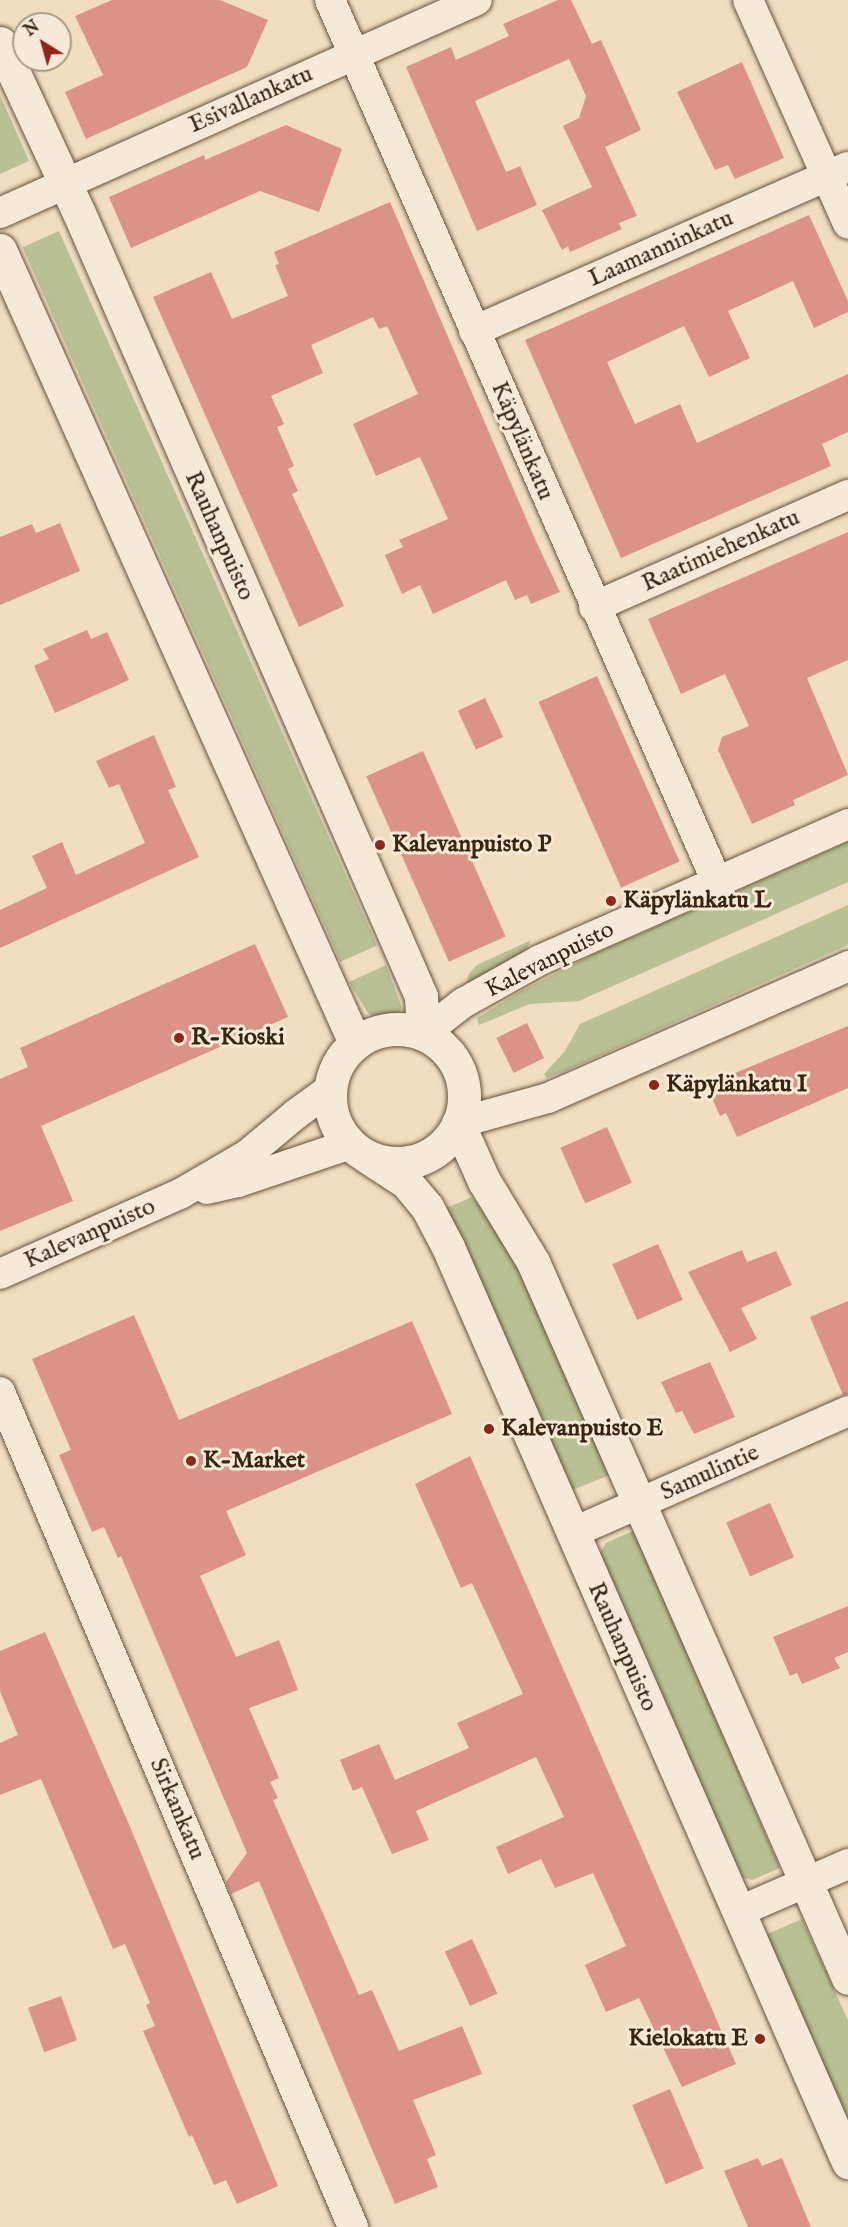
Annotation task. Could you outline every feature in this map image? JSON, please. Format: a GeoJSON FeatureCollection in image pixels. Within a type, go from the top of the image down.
{"type":"FeatureCollection","features":[{"type":"Feature","properties":{"kind":"main road","name":"Rauhanpuisto"},"geometry":{"type":"LineString","coordinates":[[0,43],[65,184],[421,996],[423,1034]]}},
{"type":"Feature","properties":{"kind":"main road"},"geometry":{"type":"LineString","coordinates":[[0,250],[355,1043]]}},
{"type":"Feature","properties":{"kind":"main road"},"geometry":{"type":"LineString","coordinates":[[390,1029],[423,1034],[441,1045],[454,1062],[462,1081],[463,1102],[458,1123],[446,1141],[429,1155],[409,1162],[387,1162],[358,1150],[334,1120],[330,1090],[333,1074],[341,1058],[355,1043],[371,1034],[390,1029]]}},
{"type":"Feature","properties":{"kind":"main road"},"geometry":{"type":"LineString","coordinates":[[458,1123],[484,1181],[533,1262],[848,1978]]}},
{"type":"Feature","properties":{"kind":"main road","name":"Rauhanpuisto"},"geometry":{"type":"LineString","coordinates":[[358,1150],[406,1182],[427,1207],[448,1247],[848,2162]]}},
{"type":"Feature","properties":{"kind":"street","name":"Käpylänkatu"},"geometry":{"type":"LineString","coordinates":[[330,0],[594,607],[717,882]]}},
{"type":"Feature","properties":{"kind":"street","name":"Esivallankatu"},"geometry":{"type":"LineString","coordinates":[[13,208],[477,0]]}},
{"type":"Feature","properties":{"kind":"street"},"geometry":{"type":"LineString","coordinates":[[748,0],[837,171],[848,224]]}},
{"type":"Feature","properties":{"kind":"street","name":"Laamanninkatu"},"geometry":{"type":"LineString","coordinates":[[474,331],[837,171]]}},
{"type":"Feature","properties":{"kind":"street","name":"Raatimiehenkatu"},"geometry":{"type":"LineString","coordinates":[[594,607],[848,495]]}},
{"type":"Feature","properties":{"kind":"street","name":"Kalevanpuisto"},"geometry":{"type":"LineString","coordinates":[[423,1034],[463,1003],[540,960],[848,824]]}},
{"type":"Feature","properties":{"kind":"street"},"geometry":{"type":"LineString","coordinates":[[458,1123],[548,1098],[848,966]]}},
{"type":"Feature","properties":{"kind":"street","name":"Kalevanpuisto"},"geometry":{"type":"LineString","coordinates":[[0,1274],[180,1194],[247,1155],[296,1114],[330,1090]]}},
{"type":"Feature","properties":{"kind":"street","name":"Kalevanpuisto"},"geometry":{"type":"LineString","coordinates":[[180,1194],[238,1182],[358,1150]]}},
{"type":"Feature","properties":{"kind":"street","name":"Sirkankatu"},"geometry":{"type":"LineString","coordinates":[[0,1392],[353,2227]]}},
{"type":"Feature","properties":{"kind":"street","name":"Samulintie"},"geometry":{"type":"LineString","coordinates":[[572,1533],[848,1411]]}},
{"type":"Feature","properties":{"kind":"street"},"geometry":{"type":"LineString","coordinates":[[740,1911],[848,1864]]}},
{"type":"Feature","properties":{"kind":"green space"},"geometry":{"type":"Polygon","coordinates":[[[0,95],[29,161],[0,174],[0,95]]]}},
{"type":"Feature","properties":{"kind":"green space"},"geometry":{"type":"Polygon","coordinates":[[[59,231],[377,945],[341,962],[22,247],[59,231]]]}},
{"type":"Feature","properties":{"kind":"green space"},"geometry":{"type":"Polygon","coordinates":[[[848,842],[848,882],[579,1001],[530,1004],[479,1025],[477,1018],[521,991],[596,953],[848,842]]]}},
{"type":"Feature","properties":{"kind":"green space"},"geometry":{"type":"Polygon","coordinates":[[[848,905],[848,945],[570,1069],[547,1078],[544,1074],[565,1051],[580,1024],[848,905]]]}},
{"type":"Feature","properties":{"kind":"green space"},"geometry":{"type":"Polygon","coordinates":[[[531,940],[526,951],[467,987],[468,975],[477,965],[531,940]]]}},
{"type":"Feature","properties":{"kind":"green space"},"geometry":{"type":"Polygon","coordinates":[[[386,965],[402,1008],[398,1014],[377,1019],[368,1013],[349,982],[386,965]]]}},
{"type":"Feature","properties":{"kind":"green space"},"geometry":{"type":"Polygon","coordinates":[[[472,1197],[492,1222],[516,1263],[610,1475],[572,1490],[444,1209],[472,1197]]]}},
{"type":"Feature","properties":{"kind":"green space"},"geometry":{"type":"Polygon","coordinates":[[[635,1530],[780,1868],[752,1880],[740,1877],[600,1553],[606,1543],[635,1530]]]}},
{"type":"Feature","properties":{"kind":"green space"},"geometry":{"type":"Polygon","coordinates":[[[802,1919],[848,2020],[848,2122],[765,1935],[802,1919]]]}},
{"type":"Feature","properties":{"kind":"building"},"geometry":{"type":"Polygon","coordinates":[[[112,0],[220,0],[268,20],[247,67],[86,139],[65,92],[103,75],[75,16],[112,0]]]}},
{"type":"Feature","properties":{"kind":"building"},"geometry":{"type":"Polygon","coordinates":[[[558,0],[571,0],[592,44],[601,40],[641,130],[605,147],[637,216],[619,223],[622,229],[570,252],[568,246],[562,250],[542,210],[592,187],[563,126],[579,118],[586,96],[569,59],[475,101],[506,172],[520,166],[537,205],[477,231],[406,67],[451,47],[456,60],[509,36],[503,24],[558,0]]]}},
{"type":"Feature","properties":{"kind":"building"},"geometry":{"type":"Polygon","coordinates":[[[742,62],[784,158],[735,179],[728,165],[715,170],[677,92],[742,62]]]}},
{"type":"Feature","properties":{"kind":"building"},"geometry":{"type":"Polygon","coordinates":[[[286,125],[342,149],[319,212],[260,191],[131,248],[109,197],[204,155],[205,160],[286,125]]]}},
{"type":"Feature","properties":{"kind":"building"},"geometry":{"type":"Polygon","coordinates":[[[390,202],[560,592],[531,604],[527,595],[515,600],[506,580],[433,614],[420,585],[402,594],[385,555],[403,547],[399,540],[448,519],[420,457],[376,476],[353,424],[418,394],[387,326],[379,329],[373,317],[311,345],[323,373],[271,396],[284,424],[277,427],[294,466],[288,469],[298,491],[292,494],[344,606],[299,627],[153,297],[211,272],[232,319],[288,296],[275,265],[279,264],[274,252],[390,202]]]}},
{"type":"Feature","properties":{"kind":"building"},"geometry":{"type":"Polygon","coordinates":[[[809,215],[848,301],[848,312],[814,328],[793,281],[728,311],[750,358],[709,377],[684,326],[607,362],[635,424],[680,404],[697,443],[848,374],[848,432],[822,444],[831,466],[621,558],[525,340],[809,215]]]}},
{"type":"Feature","properties":{"kind":"building"},"geometry":{"type":"Polygon","coordinates":[[[60,523],[80,571],[0,605],[0,537],[32,524],[36,533],[60,523]]]}},
{"type":"Feature","properties":{"kind":"building"},"geometry":{"type":"Polygon","coordinates":[[[848,532],[848,660],[807,678],[848,775],[793,800],[795,805],[752,824],[718,750],[722,737],[749,726],[725,674],[681,694],[648,619],[848,532]]]}},
{"type":"Feature","properties":{"kind":"building"},"geometry":{"type":"Polygon","coordinates":[[[87,630],[91,639],[107,632],[129,680],[55,713],[34,666],[49,659],[43,649],[87,630]]]}},
{"type":"Feature","properties":{"kind":"building"},"geometry":{"type":"Polygon","coordinates":[[[597,676],[680,861],[621,887],[539,702],[597,676]]]}},
{"type":"Feature","properties":{"kind":"building"},"geometry":{"type":"Polygon","coordinates":[[[485,698],[503,737],[476,750],[458,711],[485,698]]]}},
{"type":"Feature","properties":{"kind":"building"},"geometry":{"type":"Polygon","coordinates":[[[154,735],[176,787],[168,790],[199,857],[0,948],[0,910],[47,888],[32,856],[62,842],[76,875],[145,843],[119,784],[109,788],[96,761],[154,735]]]}},
{"type":"Feature","properties":{"kind":"building"},"geometry":{"type":"Polygon","coordinates":[[[423,751],[506,936],[449,962],[366,776],[423,751]]]}},
{"type":"Feature","properties":{"kind":"building"},"geometry":{"type":"Polygon","coordinates":[[[255,944],[288,1017],[41,1126],[73,1201],[0,1231],[0,1079],[28,1067],[20,1048],[255,944]]]}},
{"type":"Feature","properties":{"kind":"building"},"geometry":{"type":"Polygon","coordinates":[[[527,1023],[544,1058],[514,1073],[496,1038],[527,1023]]]}},
{"type":"Feature","properties":{"kind":"building"},"geometry":{"type":"Polygon","coordinates":[[[848,1026],[848,1088],[737,1137],[726,1113],[720,1116],[706,1085],[848,1026]]]}},
{"type":"Feature","properties":{"kind":"building"},"geometry":{"type":"Polygon","coordinates":[[[607,1127],[632,1183],[585,1203],[560,1148],[607,1127]]]}},
{"type":"Feature","properties":{"kind":"building"},"geometry":{"type":"Polygon","coordinates":[[[658,1244],[683,1300],[637,1320],[612,1264],[658,1244]]]}},
{"type":"Feature","properties":{"kind":"building"},"geometry":{"type":"Polygon","coordinates":[[[742,1250],[747,1262],[776,1251],[792,1285],[741,1308],[757,1339],[730,1352],[688,1272],[742,1250]]]}},
{"type":"Feature","properties":{"kind":"building"},"geometry":{"type":"Polygon","coordinates":[[[848,1301],[848,1394],[843,1395],[810,1317],[848,1301]]]}},
{"type":"Feature","properties":{"kind":"building"},"geometry":{"type":"Polygon","coordinates":[[[134,1315],[179,1420],[412,1321],[452,1414],[226,1511],[246,1555],[200,1576],[236,1657],[279,1640],[298,1690],[249,1708],[279,1778],[270,1782],[278,1798],[273,1800],[359,1995],[372,1990],[399,2051],[462,2026],[482,2074],[413,2100],[436,2155],[427,2159],[438,2187],[395,2204],[259,1881],[231,1894],[226,1882],[247,1853],[121,1556],[118,1558],[104,1527],[92,1532],[59,1455],[71,1450],[32,1359],[134,1315]]]}},
{"type":"Feature","properties":{"kind":"building"},"geometry":{"type":"Polygon","coordinates":[[[710,1362],[735,1417],[694,1434],[682,1411],[676,1413],[661,1382],[710,1362]]]}},
{"type":"Feature","properties":{"kind":"building"},"geometry":{"type":"Polygon","coordinates":[[[470,1456],[736,2064],[682,2087],[639,1998],[606,2012],[585,1965],[626,1946],[593,1873],[555,1888],[541,1859],[508,1874],[496,1847],[564,1817],[536,1757],[416,1811],[429,1840],[392,1854],[362,1787],[353,1791],[340,1760],[379,1744],[395,1780],[469,1748],[457,1723],[523,1694],[472,1583],[461,1588],[415,1484],[470,1456]]]}},
{"type":"Feature","properties":{"kind":"building"},"geometry":{"type":"Polygon","coordinates":[[[770,1503],[794,1557],[750,1576],[726,1523],[770,1503]]]}},
{"type":"Feature","properties":{"kind":"building"},"geometry":{"type":"Polygon","coordinates":[[[848,1606],[848,1652],[834,1658],[840,1668],[802,1684],[797,1673],[790,1676],[773,1637],[848,1606]]]}},
{"type":"Feature","properties":{"kind":"building"},"geometry":{"type":"Polygon","coordinates":[[[45,1632],[131,1829],[278,2186],[237,2204],[226,2180],[214,2185],[192,2135],[189,2137],[143,2031],[155,2026],[146,2005],[150,2003],[125,1944],[113,1949],[41,1779],[0,1795],[0,1743],[18,1735],[0,1691],[0,1651],[45,1632]]]}},
{"type":"Feature","properties":{"kind":"building"},"geometry":{"type":"Polygon","coordinates":[[[472,1939],[497,1993],[470,2006],[445,1952],[472,1939]]]}},
{"type":"Feature","properties":{"kind":"building"},"geometry":{"type":"Polygon","coordinates":[[[61,1996],[77,2040],[44,2052],[28,2008],[61,1996]]]}},
{"type":"Feature","properties":{"kind":"building"},"geometry":{"type":"Polygon","coordinates":[[[670,2089],[704,2168],[666,2184],[632,2105],[670,2089]]]}},
{"type":"Feature","properties":{"kind":"building"},"geometry":{"type":"Polygon","coordinates":[[[758,2158],[762,2166],[782,2158],[811,2227],[748,2227],[724,2171],[758,2158]]]}},
{"type":"Feature","properties":{"kind":"place","name":"Kalevanpuisto P"},"geometry":{"type":"Point","coordinates":[380,845]}},
{"type":"Feature","properties":{"kind":"place","name":"Käpylänkatu L"},"geometry":{"type":"Point","coordinates":[611,901]}},
{"type":"Feature","properties":{"kind":"place","name":"R-Kioski"},"geometry":{"type":"Point","coordinates":[179,1038]}},
{"type":"Feature","properties":{"kind":"place","name":"Käpylänkatu I"},"geometry":{"type":"Point","coordinates":[654,1085]}},
{"type":"Feature","properties":{"kind":"place","name":"Kalevanpuisto E"},"geometry":{"type":"Point","coordinates":[489,1429]}},
{"type":"Feature","properties":{"kind":"place","name":"K-Market"},"geometry":{"type":"Point","coordinates":[191,1461]}},
{"type":"Feature","properties":{"kind":"place","name":"Kielokatu E"},"geometry":{"type":"Point","coordinates":[760,2039]}}]}
